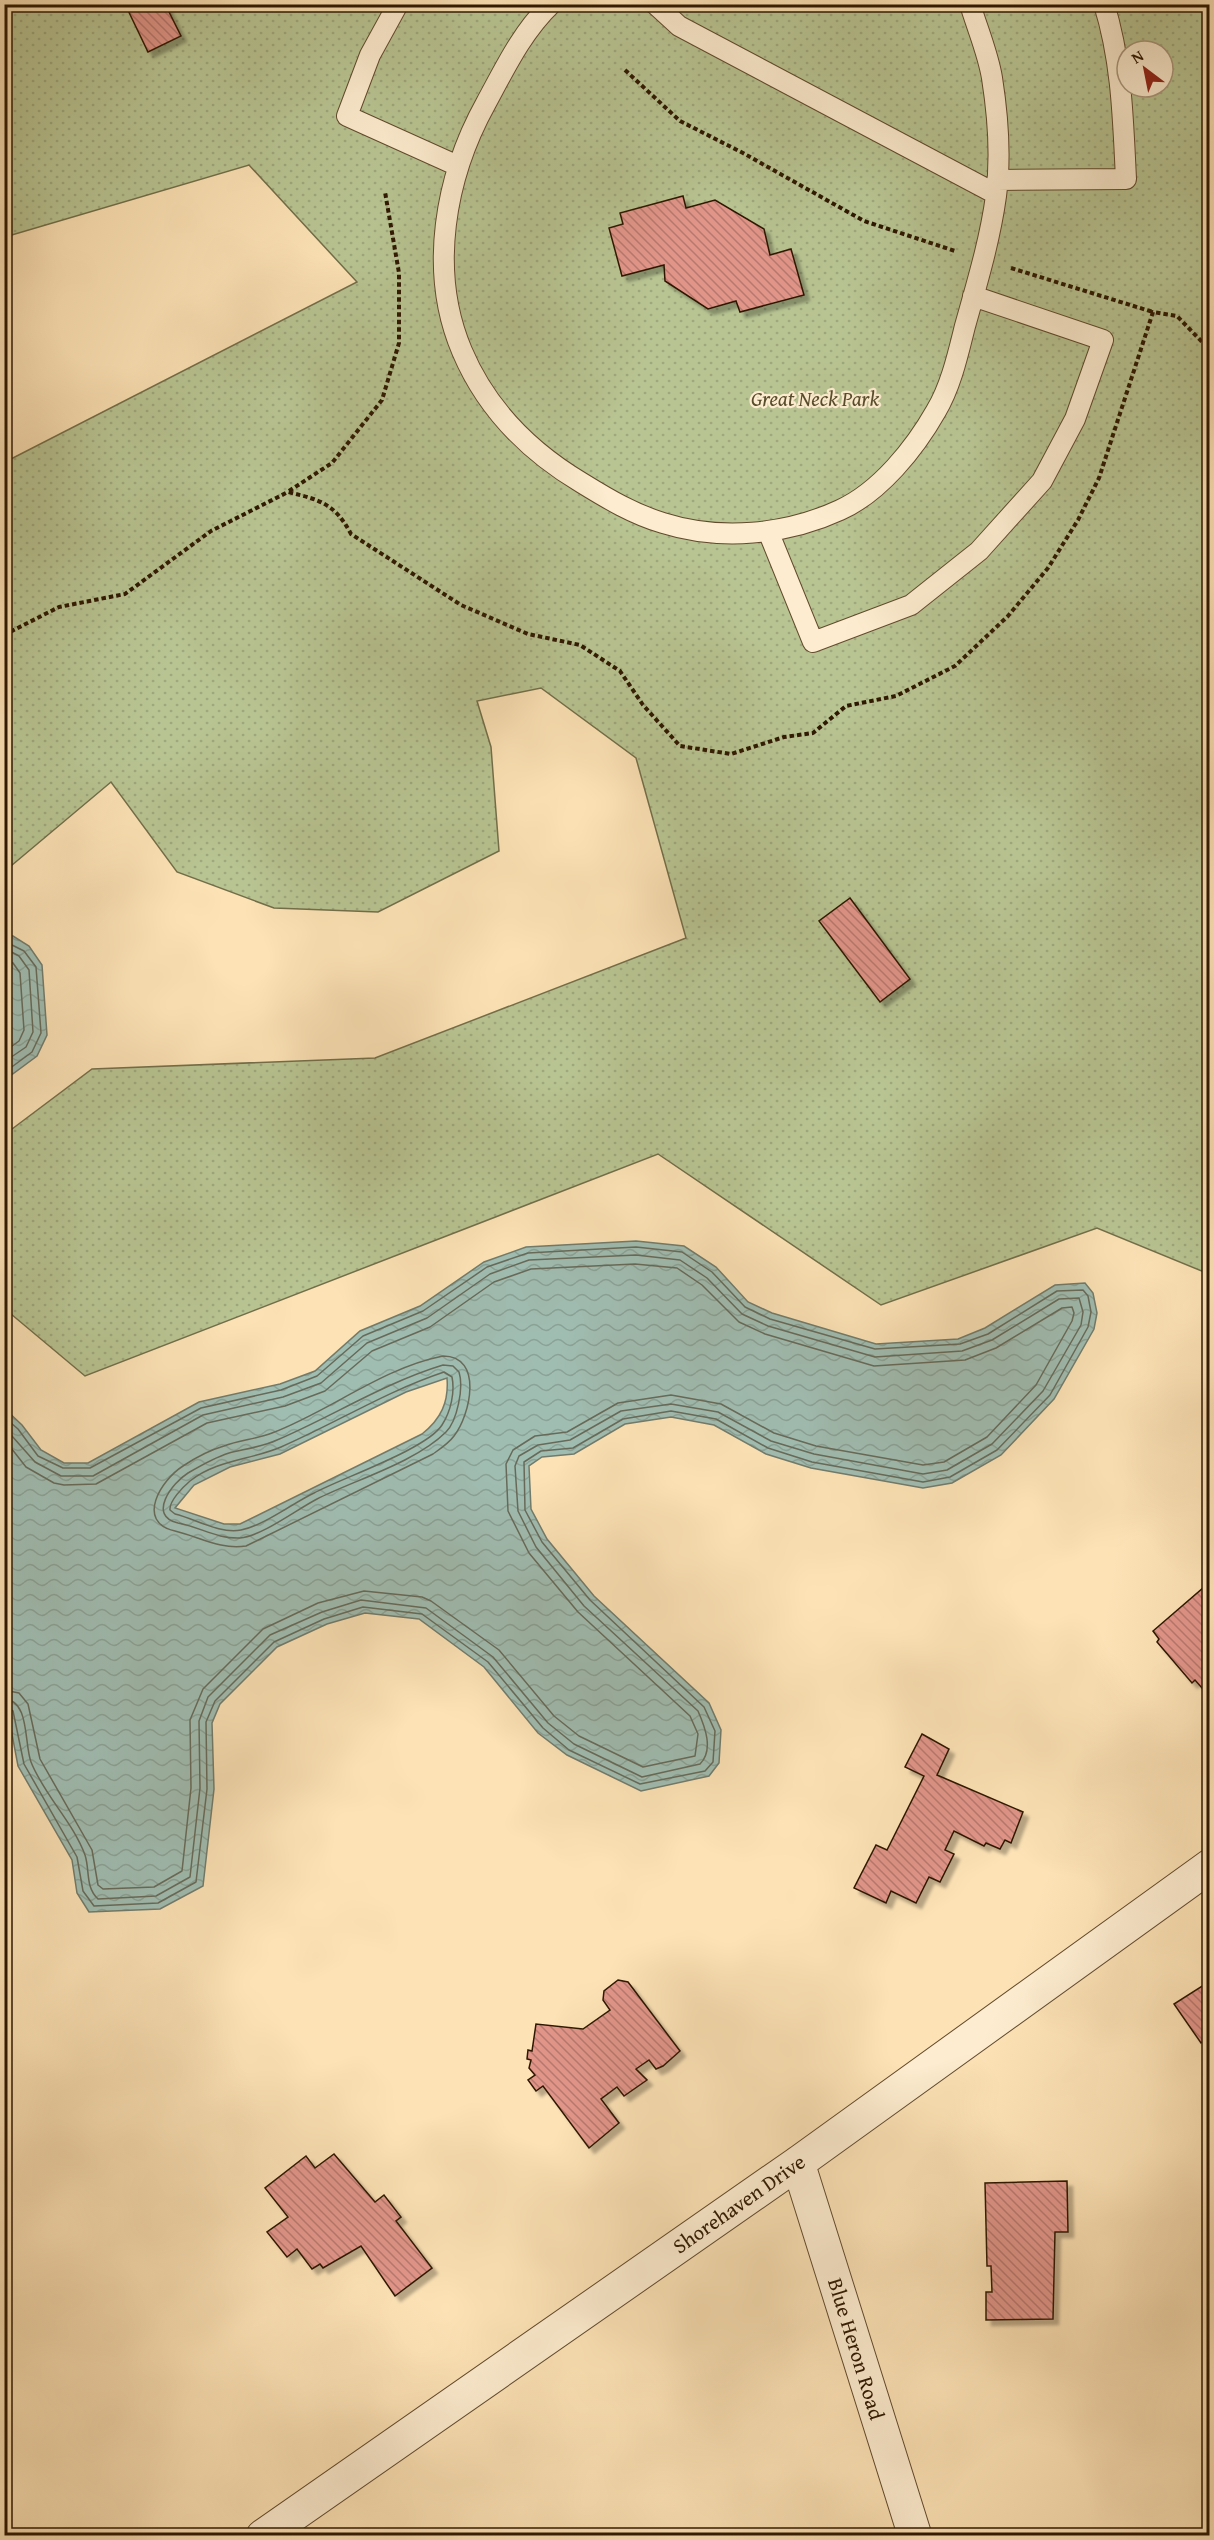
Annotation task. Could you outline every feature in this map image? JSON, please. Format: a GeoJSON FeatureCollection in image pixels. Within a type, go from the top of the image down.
{"type":"FeatureCollection","features":[{"type":"Feature","properties":{"kind":"street","name":"Shorehaven Drive"},"geometry":{"type":"LineString","coordinates":[[263,2535],[798,2163],[1209,1866]]}},
{"type":"Feature","properties":{"kind":"street","name":"Blue Heron Road"},"geometry":{"type":"LineString","coordinates":[[798,2163],[915,2535]]}},
{"type":"Feature","properties":{"kind":"lane"},"geometry":{"type":"LineString","coordinates":[[398,4],[370,55],[347,116],[458,166]]}},
{"type":"Feature","properties":{"kind":"lane"},"geometry":{"type":"LineString","coordinates":[[551,4],[538,17],[519,43],[468,136],[452,187],[444,239],[447,302],[462,350],[485,394],[516,433],[553,466],[620,507],[664,524],[711,533],[768,531],[798,525],[842,509],[881,482],[913,447],[939,408],[954,367],[983,259],[996,187],[997,128],[991,75],[970,4]]}},
{"type":"Feature","properties":{"kind":"lane"},"geometry":{"type":"LineString","coordinates":[[655,4],[679,26],[996,187],[1126,179],[1121,86],[1112,31],[1104,4]]}},
{"type":"Feature","properties":{"kind":"lane"},"geometry":{"type":"LineString","coordinates":[[768,531],[813,642],[911,605],[979,551],[1042,482],[1075,419],[1103,340],[973,296]]}},
{"type":"Feature","properties":{"kind":"path"},"geometry":{"type":"LineString","coordinates":[[625,70],[680,121],[743,153],[864,221],[904,236],[1153,312],[1178,316],[1204,344],[1209,358]]}},
{"type":"Feature","properties":{"kind":"path"},"geometry":{"type":"LineString","coordinates":[[4,635],[59,607],[125,594],[211,531],[288,492],[332,463],[382,400],[399,343],[399,273],[385,192]]}},
{"type":"Feature","properties":{"kind":"path"},"geometry":{"type":"LineString","coordinates":[[288,492],[317,499],[341,515],[351,534],[462,605],[528,634],[580,645],[620,671],[643,705],[680,746],[731,754],[784,737],[813,733],[846,706],[896,696],[955,666],[1008,615],[1048,568],[1078,520],[1099,478],[1153,312]]}},
{"type":"Feature","properties":{"kind":"green space","name":"Great Neck Park"},"geometry":{"type":"Polygon","coordinates":[[[5,5],[1209,5],[1209,1274],[1097,1228],[881,1305],[658,1154],[85,1376],[5,1309],[4,1135],[92,1069],[375,1058],[686,938],[636,758],[541,688],[477,701],[491,747],[499,851],[378,912],[274,908],[177,872],[111,782],[5,871],[5,462],[357,282],[249,165],[5,237],[5,5]]]}},
{"type":"Feature","properties":{"kind":"water"},"geometry":{"type":"Polygon","coordinates":[[[4,935],[13,936],[29,946],[42,965],[47,1035],[37,1056],[10,1076],[4,1076],[4,935]]]}},
{"type":"Feature","properties":{"kind":"water"},"geometry":{"type":"Polygon","coordinates":[[[636,1241],[684,1246],[716,1267],[748,1302],[772,1313],[876,1344],[958,1339],[985,1328],[1055,1285],[1085,1283],[1093,1293],[1097,1313],[1094,1329],[1054,1399],[1001,1455],[952,1483],[923,1488],[811,1468],[766,1454],[714,1425],[671,1417],[625,1424],[574,1454],[542,1457],[529,1466],[531,1509],[547,1539],[594,1596],[709,1703],[721,1730],[719,1763],[709,1776],[641,1791],[567,1755],[538,1733],[484,1667],[419,1619],[365,1613],[327,1624],[277,1647],[220,1704],[212,1723],[214,1789],[203,1886],[160,1909],[89,1912],[77,1893],[72,1860],[18,1766],[8,1713],[5,1711],[5,1409],[22,1425],[41,1450],[64,1463],[88,1463],[199,1402],[280,1384],[315,1371],[360,1331],[420,1306],[484,1262],[526,1247],[636,1241]],[[447,1378],[406,1392],[280,1454],[230,1467],[194,1485],[175,1508],[224,1524],[240,1524],[422,1434],[439,1416],[447,1395],[447,1378]]]}},
{"type":"Feature","properties":{"kind":"building"},"geometry":{"type":"Polygon","coordinates":[[[125,4],[165,4],[181,36],[148,52],[125,4]]]}},
{"type":"Feature","properties":{"kind":"building"},"geometry":{"type":"Polygon","coordinates":[[[683,196],[686,208],[715,200],[764,229],[770,255],[791,249],[804,295],[740,312],[736,301],[708,309],[665,281],[664,265],[622,276],[609,228],[623,224],[620,213],[683,196]]]}},
{"type":"Feature","properties":{"kind":"building"},"geometry":{"type":"Polygon","coordinates":[[[850,898],[910,979],[880,1002],[819,921],[850,898]]]}},
{"type":"Feature","properties":{"kind":"building"},"geometry":{"type":"Polygon","coordinates":[[[1210,1582],[1210,1681],[1202,1688],[1195,1680],[1192,1683],[1157,1642],[1159,1639],[1153,1631],[1210,1582]]]}},
{"type":"Feature","properties":{"kind":"building"},"geometry":{"type":"Polygon","coordinates":[[[922,1734],[949,1749],[937,1775],[1023,1812],[1011,1843],[1005,1840],[1000,1849],[986,1843],[984,1846],[954,1831],[945,1850],[954,1854],[940,1882],[929,1877],[916,1903],[891,1891],[886,1903],[854,1888],[876,1845],[887,1850],[924,1776],[905,1767],[922,1734]]]}},
{"type":"Feature","properties":{"kind":"building"},"geometry":{"type":"Polygon","coordinates":[[[618,1980],[628,1982],[680,2051],[656,2069],[649,2060],[636,2069],[647,2080],[624,2096],[617,2087],[601,2099],[619,2123],[589,2148],[543,2086],[536,2091],[528,2080],[535,2075],[529,2068],[531,2060],[527,2059],[528,2050],[532,2051],[536,2024],[583,2029],[610,2010],[603,2000],[604,1991],[618,1980]]]}},
{"type":"Feature","properties":{"kind":"building"},"geometry":{"type":"Polygon","coordinates":[[[1210,1981],[1210,2041],[1207,2038],[1201,2043],[1174,2004],[1210,1981]]]}},
{"type":"Feature","properties":{"kind":"building"},"geometry":{"type":"Polygon","coordinates":[[[334,2154],[375,2202],[384,2195],[401,2217],[396,2221],[432,2268],[395,2296],[361,2246],[323,2268],[320,2264],[312,2269],[297,2249],[287,2257],[267,2232],[288,2217],[265,2188],[306,2156],[315,2168],[334,2154]]]}},
{"type":"Feature","properties":{"kind":"building"},"geometry":{"type":"Polygon","coordinates":[[[1067,2181],[1068,2232],[1055,2232],[1053,2319],[986,2320],[986,2292],[992,2292],[991,2266],[987,2266],[985,2183],[1067,2181]]]}}]}
